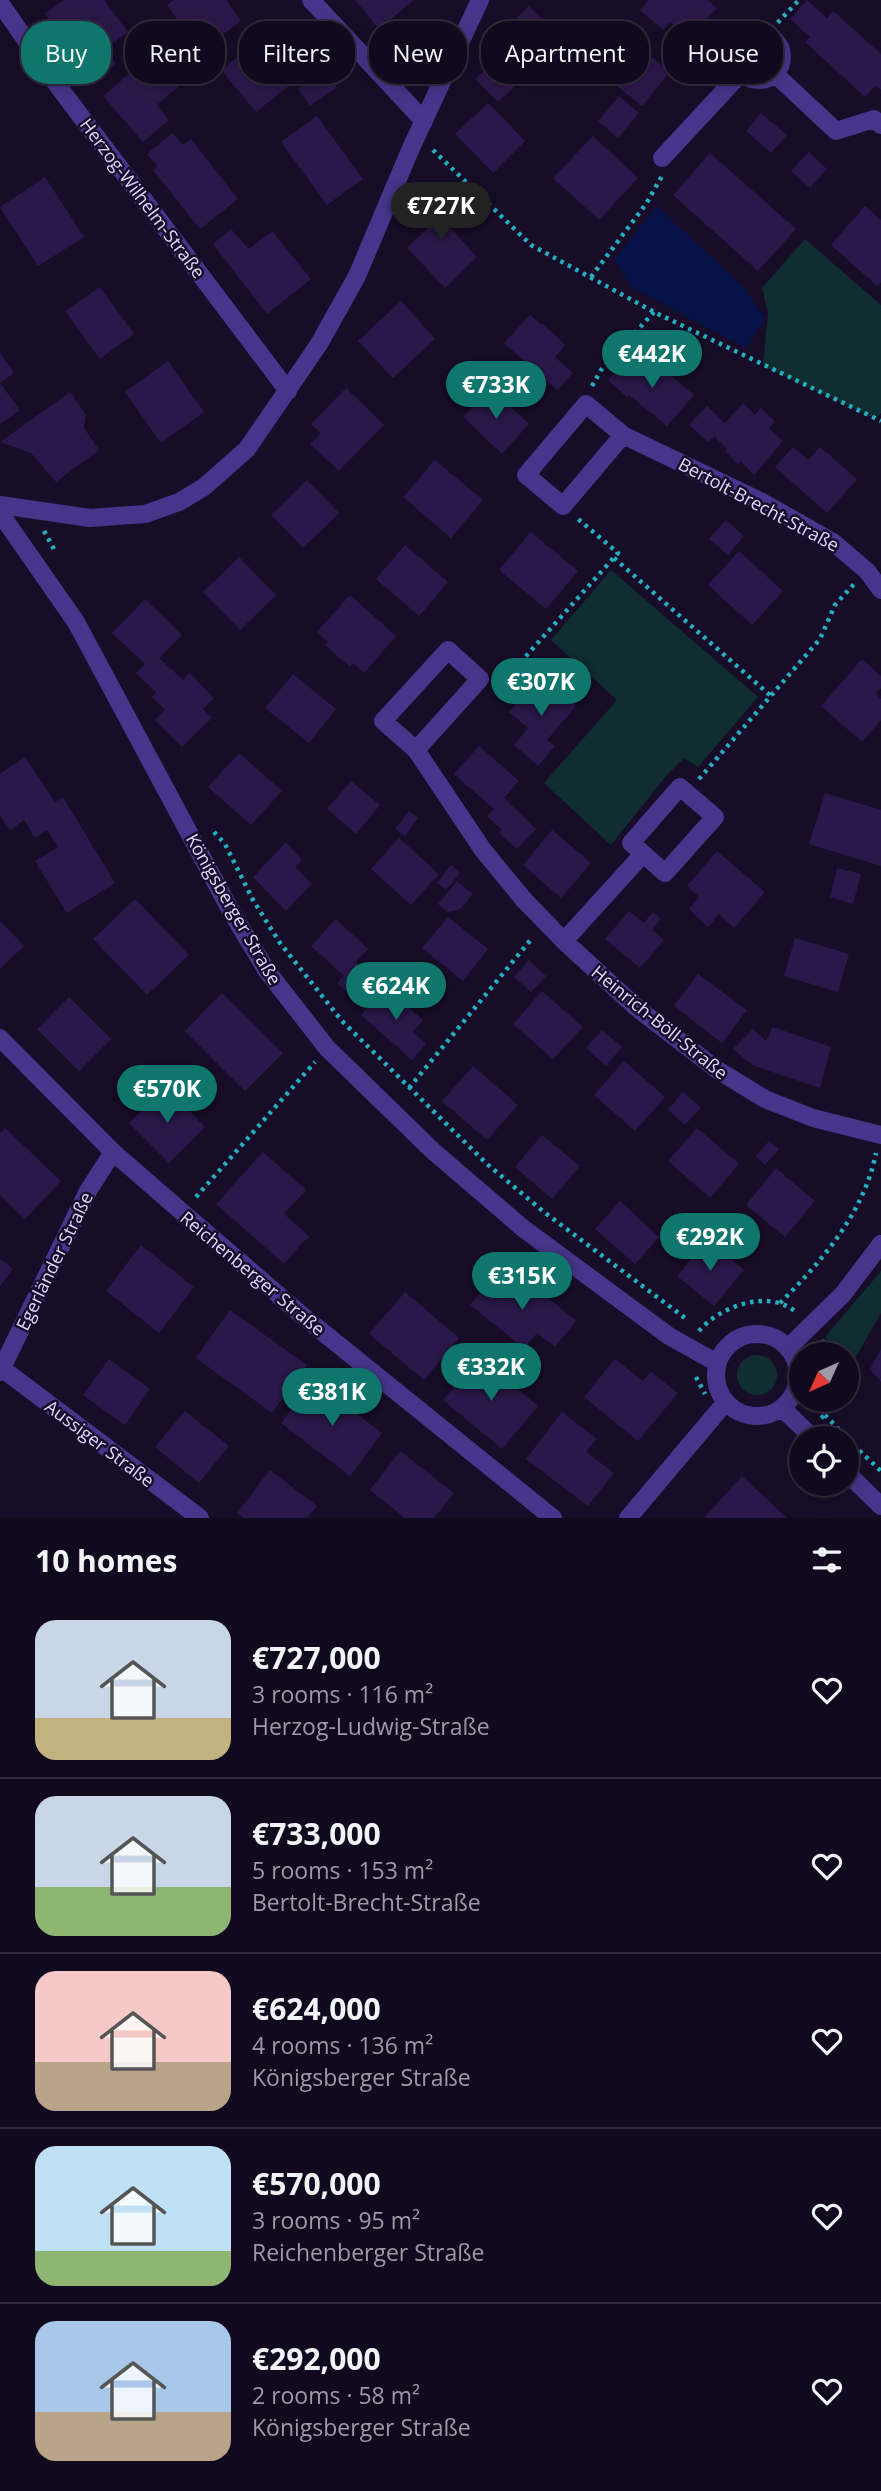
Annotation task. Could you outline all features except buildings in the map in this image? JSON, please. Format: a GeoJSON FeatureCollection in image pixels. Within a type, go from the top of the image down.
{"type":"FeatureCollection","features":[{"type":"Feature","properties":{"kind":"street"},"geometry":{"type":"LineString","coordinates":[[311,0],[420,128]]}},
{"type":"Feature","properties":{"kind":"street"},"geometry":{"type":"LineString","coordinates":[[0,505],[90,518],[145,514],[179,502],[231,466],[247,449],[288,391],[319,344],[357,276],[420,128],[480,0]]}},
{"type":"Feature","properties":{"kind":"street","name":"Herzog-Wilhelm-Straße"},"geometry":{"type":"LineString","coordinates":[[0,3],[58,86],[288,391]]}},
{"type":"Feature","properties":{"kind":"street"},"geometry":{"type":"LineString","coordinates":[[783,81],[836,131],[874,120],[881,125]]}},
{"type":"Feature","properties":{"kind":"street"},"geometry":{"type":"LineString","coordinates":[[662,158],[731,84]]}},
{"type":"Feature","properties":{"kind":"street"},"geometry":{"type":"LineString","coordinates":[[586,404],[526,475],[563,506],[623,435]]}},
{"type":"Feature","properties":{"kind":"street","name":"Bertolt-Brecht-Straße"},"geometry":{"type":"LineString","coordinates":[[586,404],[623,435],[691,466],[833,542],[867,571],[881,590]]}},
{"type":"Feature","properties":{"kind":"street","name":"Königsberger Straße"},"geometry":{"type":"LineString","coordinates":[[0,513],[76,622],[232,914],[267,971],[327,1048],[479,1192],[620,1302],[689,1348],[717,1363]]}},
{"type":"Feature","properties":{"kind":"street","name":"Heinrich-Böll-Straße"},"geometry":{"type":"LineString","coordinates":[[480,679],[448,650],[383,721],[416,750],[483,850],[545,923],[657,1024],[740,1085],[790,1110],[845,1128],[880,1135]]}},
{"type":"Feature","properties":{"kind":"street"},"geometry":{"type":"LineString","coordinates":[[416,750],[480,679]]}},
{"type":"Feature","properties":{"kind":"street"},"geometry":{"type":"LineString","coordinates":[[680,787],[715,817],[665,873],[643,854],[631,843],[680,787]]}},
{"type":"Feature","properties":{"kind":"street"},"geometry":{"type":"LineString","coordinates":[[564,941],[643,854]]}},
{"type":"Feature","properties":{"kind":"street","name":"Reichenberger Straße"},"geometry":{"type":"LineString","coordinates":[[0,1038],[113,1152],[182,1213],[304,1317],[553,1518]]}},
{"type":"Feature","properties":{"kind":"street","name":"Egerländer Straße"},"geometry":{"type":"LineString","coordinates":[[0,1369],[88,1191],[113,1152]]}},
{"type":"Feature","properties":{"kind":"street"},"geometry":{"type":"LineString","coordinates":[[789,1401],[772,1414],[746,1416],[725,1403],[716,1386],[717,1363],[729,1344],[746,1335],[773,1337],[788,1348],[858,1277],[881,1245]]}},
{"type":"Feature","properties":{"kind":"street","name":"Aussiger Straße"},"geometry":{"type":"LineString","coordinates":[[0,1369],[200,1518]]}},
{"type":"Feature","properties":{"kind":"street"},"geometry":{"type":"LineString","coordinates":[[628,1518],[725,1403]]}},
{"type":"Feature","properties":{"kind":"street"},"geometry":{"type":"LineString","coordinates":[[782,1408],[801,1426]]}},
{"type":"Feature","properties":{"kind":"street"},"geometry":{"type":"LineString","coordinates":[[859,1485],[881,1506]]}},
{"type":"Feature","properties":{"kind":"path"},"geometry":{"type":"LineString","coordinates":[[779,21],[799,0]]}},
{"type":"Feature","properties":{"kind":"path"},"geometry":{"type":"LineString","coordinates":[[420,128],[531,245],[654,312],[881,421]]}},
{"type":"Feature","properties":{"kind":"path"},"geometry":{"type":"LineString","coordinates":[[590,277],[646,204],[662,178],[662,158]]}},
{"type":"Feature","properties":{"kind":"path"},"geometry":{"type":"LineString","coordinates":[[586,404],[601,370],[654,312]]}},
{"type":"Feature","properties":{"kind":"path"},"geometry":{"type":"LineString","coordinates":[[480,679],[510,674],[618,553],[563,506]]}},
{"type":"Feature","properties":{"kind":"path"},"geometry":{"type":"LineString","coordinates":[[31,509],[58,556]]}},
{"type":"Feature","properties":{"kind":"path"},"geometry":{"type":"LineString","coordinates":[[614,558],[771,696]]}},
{"type":"Feature","properties":{"kind":"path"},"geometry":{"type":"LineString","coordinates":[[687,793],[820,639],[835,605],[867,571]]}},
{"type":"Feature","properties":{"kind":"path"},"geometry":{"type":"LineString","coordinates":[[208,825],[225,844],[280,943],[342,1021],[486,1164],[544,1212],[699,1329]]}},
{"type":"Feature","properties":{"kind":"path"},"geometry":{"type":"LineString","coordinates":[[409,1088],[545,923]]}},
{"type":"Feature","properties":{"kind":"path"},"geometry":{"type":"LineString","coordinates":[[182,1213],[327,1048]]}},
{"type":"Feature","properties":{"kind":"path"},"geometry":{"type":"LineString","coordinates":[[780,1303],[820,1262],[837,1239],[873,1168],[880,1135]]}},
{"type":"Feature","properties":{"kind":"path"},"geometry":{"type":"LineString","coordinates":[[873,1168],[881,1170]]}},
{"type":"Feature","properties":{"kind":"path"},"geometry":{"type":"LineString","coordinates":[[709,1422],[704,1390],[692,1372],[681,1362],[699,1329],[713,1317],[733,1307],[757,1302],[780,1303],[811,1325],[822,1342]]}},
{"type":"Feature","properties":{"kind":"path"},"geometry":{"type":"LineString","coordinates":[[825,1415],[835,1426]]}},
{"type":"Feature","properties":{"kind":"path"},"geometry":{"type":"LineString","coordinates":[[859,1450],[881,1471]]}},
{"type":"Feature","properties":{"kind":"green space"},"geometry":{"type":"Polygon","coordinates":[[[805,239],[881,305],[881,413],[876,419],[763,366],[768,313],[762,288],[805,239]]]}},
{"type":"Feature","properties":{"kind":"green space"},"geometry":{"type":"Polygon","coordinates":[[[611,570],[758,697],[698,767],[684,758],[666,776],[611,845],[544,783],[617,700],[551,640],[611,570]]]}},
{"type":"Feature","properties":{"kind":"green space"},"geometry":{"type":"Polygon","coordinates":[[[881,1271],[881,1313],[859,1352],[859,1342],[828,1342],[826,1336],[881,1271]]]}},
{"type":"Feature","properties":{"kind":"green space"},"geometry":{"type":"Polygon","coordinates":[[[757,1355],[765,1356],[771,1361],[776,1367],[776,1383],[771,1389],[765,1394],[757,1395],[749,1394],[743,1389],[738,1383],[737,1375],[738,1367],[743,1361],[749,1356],[757,1355]]]}},
{"type":"Feature","properties":{"kind":"shaded area"},"geometry":{"type":"Polygon","coordinates":[[[657,206],[744,288],[765,318],[746,348],[633,288],[614,260],[657,206]]]}}]}
